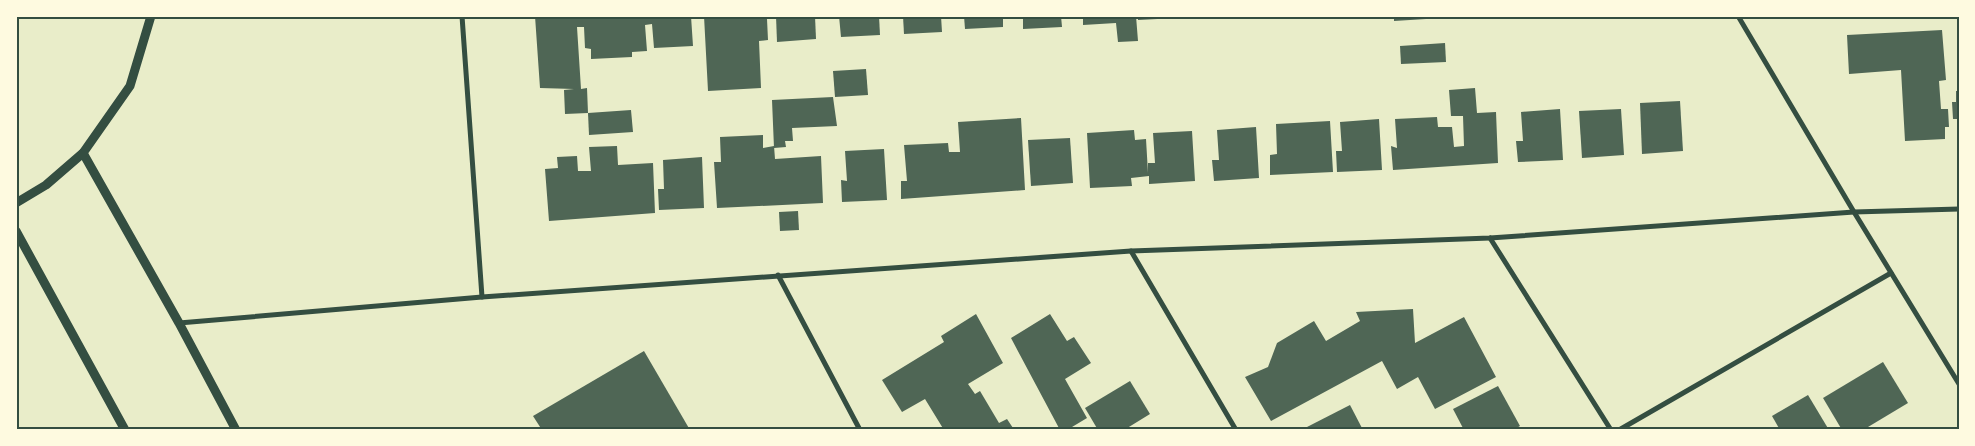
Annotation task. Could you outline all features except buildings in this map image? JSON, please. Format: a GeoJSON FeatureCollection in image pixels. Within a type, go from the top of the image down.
{"type":"FeatureCollection","features":[{"type":"Feature","properties":{"kind":"street"},"geometry":{"type":"LineString","coordinates":[[16,203],[46,185],[82,154],[130,86],[151,16]]}},
{"type":"Feature","properties":{"kind":"street"},"geometry":{"type":"LineString","coordinates":[[462,16],[482,297]]}},
{"type":"Feature","properties":{"kind":"street"},"geometry":{"type":"LineString","coordinates":[[1738,16],[1959,384]]}},
{"type":"Feature","properties":{"kind":"street"},"geometry":{"type":"LineString","coordinates":[[82,154],[179,323],[236,430]]}},
{"type":"Feature","properties":{"kind":"street"},"geometry":{"type":"LineString","coordinates":[[179,323],[482,297],[1131,251],[1490,238],[1854,212],[1959,209]]}},
{"type":"Feature","properties":{"kind":"street"},"geometry":{"type":"LineString","coordinates":[[16,231],[125,430]]}},
{"type":"Feature","properties":{"kind":"street"},"geometry":{"type":"LineString","coordinates":[[1490,238],[1611,430]]}},
{"type":"Feature","properties":{"kind":"street"},"geometry":{"type":"LineString","coordinates":[[1131,251],[1236,430]]}},
{"type":"Feature","properties":{"kind":"street"},"geometry":{"type":"LineString","coordinates":[[1619,430],[1891,273]]}},
{"type":"Feature","properties":{"kind":"street"},"geometry":{"type":"LineString","coordinates":[[778,276],[860,430]]}}]}
